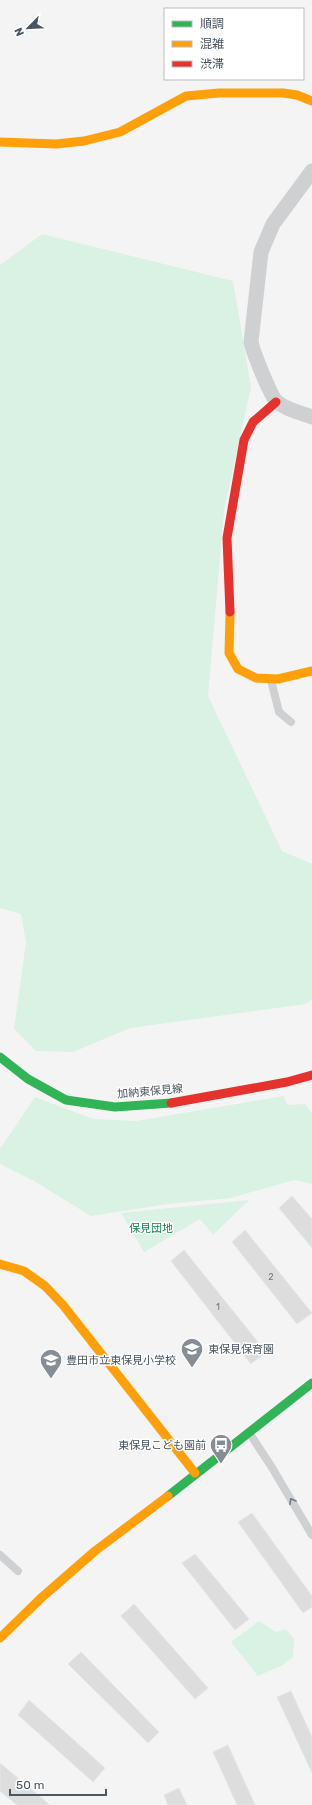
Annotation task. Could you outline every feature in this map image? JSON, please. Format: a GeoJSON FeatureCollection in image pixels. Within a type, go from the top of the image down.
{"type":"FeatureCollection","features":[{"type":"Feature","properties":{"kind":"street"},"geometry":{"type":"LineString","coordinates":[[0,142],[45,144],[74,143],[110,135],[129,128],[179,98],[192,95],[233,92],[286,93],[297,95],[312,101]]}},
{"type":"Feature","properties":{"kind":"street"},"geometry":{"type":"LineString","coordinates":[[312,171],[274,224],[261,252],[251,342],[253,352],[276,402],[287,409],[312,417]]}},
{"type":"Feature","properties":{"kind":"street"},"geometry":{"type":"LineString","coordinates":[[276,402],[256,417],[248,426],[244,440],[227,538],[230,612],[229,653],[238,669],[256,678],[278,679],[312,671]]}},
{"type":"Feature","properties":{"kind":"street","name":"加納東保見線"},"geometry":{"type":"LineString","coordinates":[[0,1057],[28,1079],[66,1100],[115,1107],[166,1104],[287,1082],[312,1075]]}},
{"type":"Feature","properties":{"kind":"street"},"geometry":{"type":"LineString","coordinates":[[0,1264],[24,1271],[45,1286],[63,1305],[195,1473]]}},
{"type":"Feature","properties":{"kind":"street"},"geometry":{"type":"LineString","coordinates":[[0,1638],[65,1576],[312,1383]]}},
{"type":"Feature","properties":{"kind":"street"},"geometry":{"type":"LineString","coordinates":[[302,1391],[309,1400]]}},
{"type":"Feature","properties":{"kind":"lane"},"geometry":{"type":"LineString","coordinates":[[271,678],[279,712],[291,722]]}},
{"type":"Feature","properties":{"kind":"lane"},"geometry":{"type":"LineString","coordinates":[[249,1432],[312,1535]]}},
{"type":"Feature","properties":{"kind":"lane"},"geometry":{"type":"LineString","coordinates":[[0,1555],[18,1571]]}},
{"type":"Feature","properties":{"kind":"green space"},"geometry":{"type":"Polygon","coordinates":[[[42,234],[233,281],[251,387],[224,511],[208,696],[282,851],[312,864],[312,999],[306,1004],[130,1028],[73,1052],[36,1051],[14,1029],[26,942],[21,914],[0,908],[0,264],[42,234]]]}},
{"type":"Feature","properties":{"kind":"green space"},"geometry":{"type":"Polygon","coordinates":[[[284,1096],[287,1105],[305,1104],[312,1113],[312,1184],[294,1180],[231,1198],[168,1204],[91,1216],[34,1181],[0,1164],[0,1149],[35,1097],[93,1119],[136,1121],[284,1096]]]}},
{"type":"Feature","properties":{"kind":"green space","name":"保見団地"},"geometry":{"type":"Polygon","coordinates":[[[249,1200],[213,1235],[200,1219],[144,1252],[121,1213],[249,1200]]]}},
{"type":"Feature","properties":{"kind":"green space"},"geometry":{"type":"Polygon","coordinates":[[[259,1621],[276,1632],[285,1629],[294,1638],[293,1657],[283,1665],[258,1676],[231,1642],[259,1621]]]}},
{"type":"Feature","properties":{"kind":"building"},"geometry":{"type":"Polygon","coordinates":[[[292,1196],[312,1219],[312,1248],[279,1208],[292,1196]]]}},
{"type":"Feature","properties":{"kind":"building"},"geometry":{"type":"Polygon","coordinates":[[[245,1230],[312,1313],[297,1324],[232,1242],[245,1230]]]}},
{"type":"Feature","properties":{"kind":"building"},"geometry":{"type":"Polygon","coordinates":[[[184,1250],[266,1352],[251,1364],[171,1261],[184,1250]]]}},
{"type":"Feature","properties":{"kind":"building"},"geometry":{"type":"Polygon","coordinates":[[[252,1513],[312,1596],[312,1607],[303,1613],[238,1522],[252,1513]]]}},
{"type":"Feature","properties":{"kind":"building"},"geometry":{"type":"Polygon","coordinates":[[[195,1554],[249,1619],[235,1630],[182,1563],[195,1554]]]}},
{"type":"Feature","properties":{"kind":"building"},"geometry":{"type":"Polygon","coordinates":[[[134,1604],[208,1688],[195,1699],[121,1616],[134,1604]]]}},
{"type":"Feature","properties":{"kind":"building"},"geometry":{"type":"Polygon","coordinates":[[[81,1652],[159,1732],[148,1743],[68,1664],[81,1652]]]}},
{"type":"Feature","properties":{"kind":"building"},"geometry":{"type":"Polygon","coordinates":[[[291,1691],[312,1737],[312,1773],[277,1697],[291,1691]]]}},
{"type":"Feature","properties":{"kind":"building"},"geometry":{"type":"Polygon","coordinates":[[[29,1700],[105,1768],[93,1782],[18,1715],[29,1700]]]}},
{"type":"Feature","properties":{"kind":"building"},"geometry":{"type":"Polygon","coordinates":[[[228,1745],[255,1805],[237,1805],[213,1752],[228,1745]]]}},
{"type":"Feature","properties":{"kind":"building"},"geometry":{"type":"Polygon","coordinates":[[[0,1763],[50,1805],[17,1805],[0,1791],[0,1763]]]}},
{"type":"Feature","properties":{"kind":"building"},"geometry":{"type":"Polygon","coordinates":[[[179,1788],[187,1805],[168,1805],[164,1795],[179,1788]]]}},
{"type":"Feature","properties":{"kind":"traffic: fast"},"geometry":{"type":"LineString","coordinates":[[0,1057],[28,1079],[66,1100],[115,1107],[171,1103]]}},
{"type":"Feature","properties":{"kind":"traffic: fast"},"geometry":{"type":"LineString","coordinates":[[168,1496],[312,1383]]}},
{"type":"Feature","properties":{"kind":"traffic: slow"},"geometry":{"type":"LineString","coordinates":[[0,142],[56,144],[84,141],[120,132],[186,96],[219,93],[283,93],[297,95],[312,101]]}},
{"type":"Feature","properties":{"kind":"traffic: slow"},"geometry":{"type":"LineString","coordinates":[[230,612],[229,653],[238,669],[256,678],[278,679],[312,671]]}},
{"type":"Feature","properties":{"kind":"traffic: slow"},"geometry":{"type":"LineString","coordinates":[[0,1264],[24,1271],[45,1286],[63,1305],[195,1473]]}},
{"type":"Feature","properties":{"kind":"traffic: slow"},"geometry":{"type":"LineString","coordinates":[[0,1638],[40,1599],[95,1551],[168,1496]]}},
{"type":"Feature","properties":{"kind":"traffic: jam"},"geometry":{"type":"LineString","coordinates":[[230,612],[227,538],[244,440],[253,422],[276,402]]}},
{"type":"Feature","properties":{"kind":"traffic: jam"},"geometry":{"type":"LineString","coordinates":[[171,1103],[287,1082],[312,1075]]}},
{"type":"Feature","properties":{"kind":"place","name":"東保見保育園"},"geometry":{"type":"Point","coordinates":[192,1368]}},
{"type":"Feature","properties":{"kind":"place","name":"豊田市立東保見小学校"},"geometry":{"type":"Point","coordinates":[51,1380]}},
{"type":"Feature","properties":{"kind":"place","name":"東保見こども園前"},"geometry":{"type":"Point","coordinates":[221,1464]}}]}
